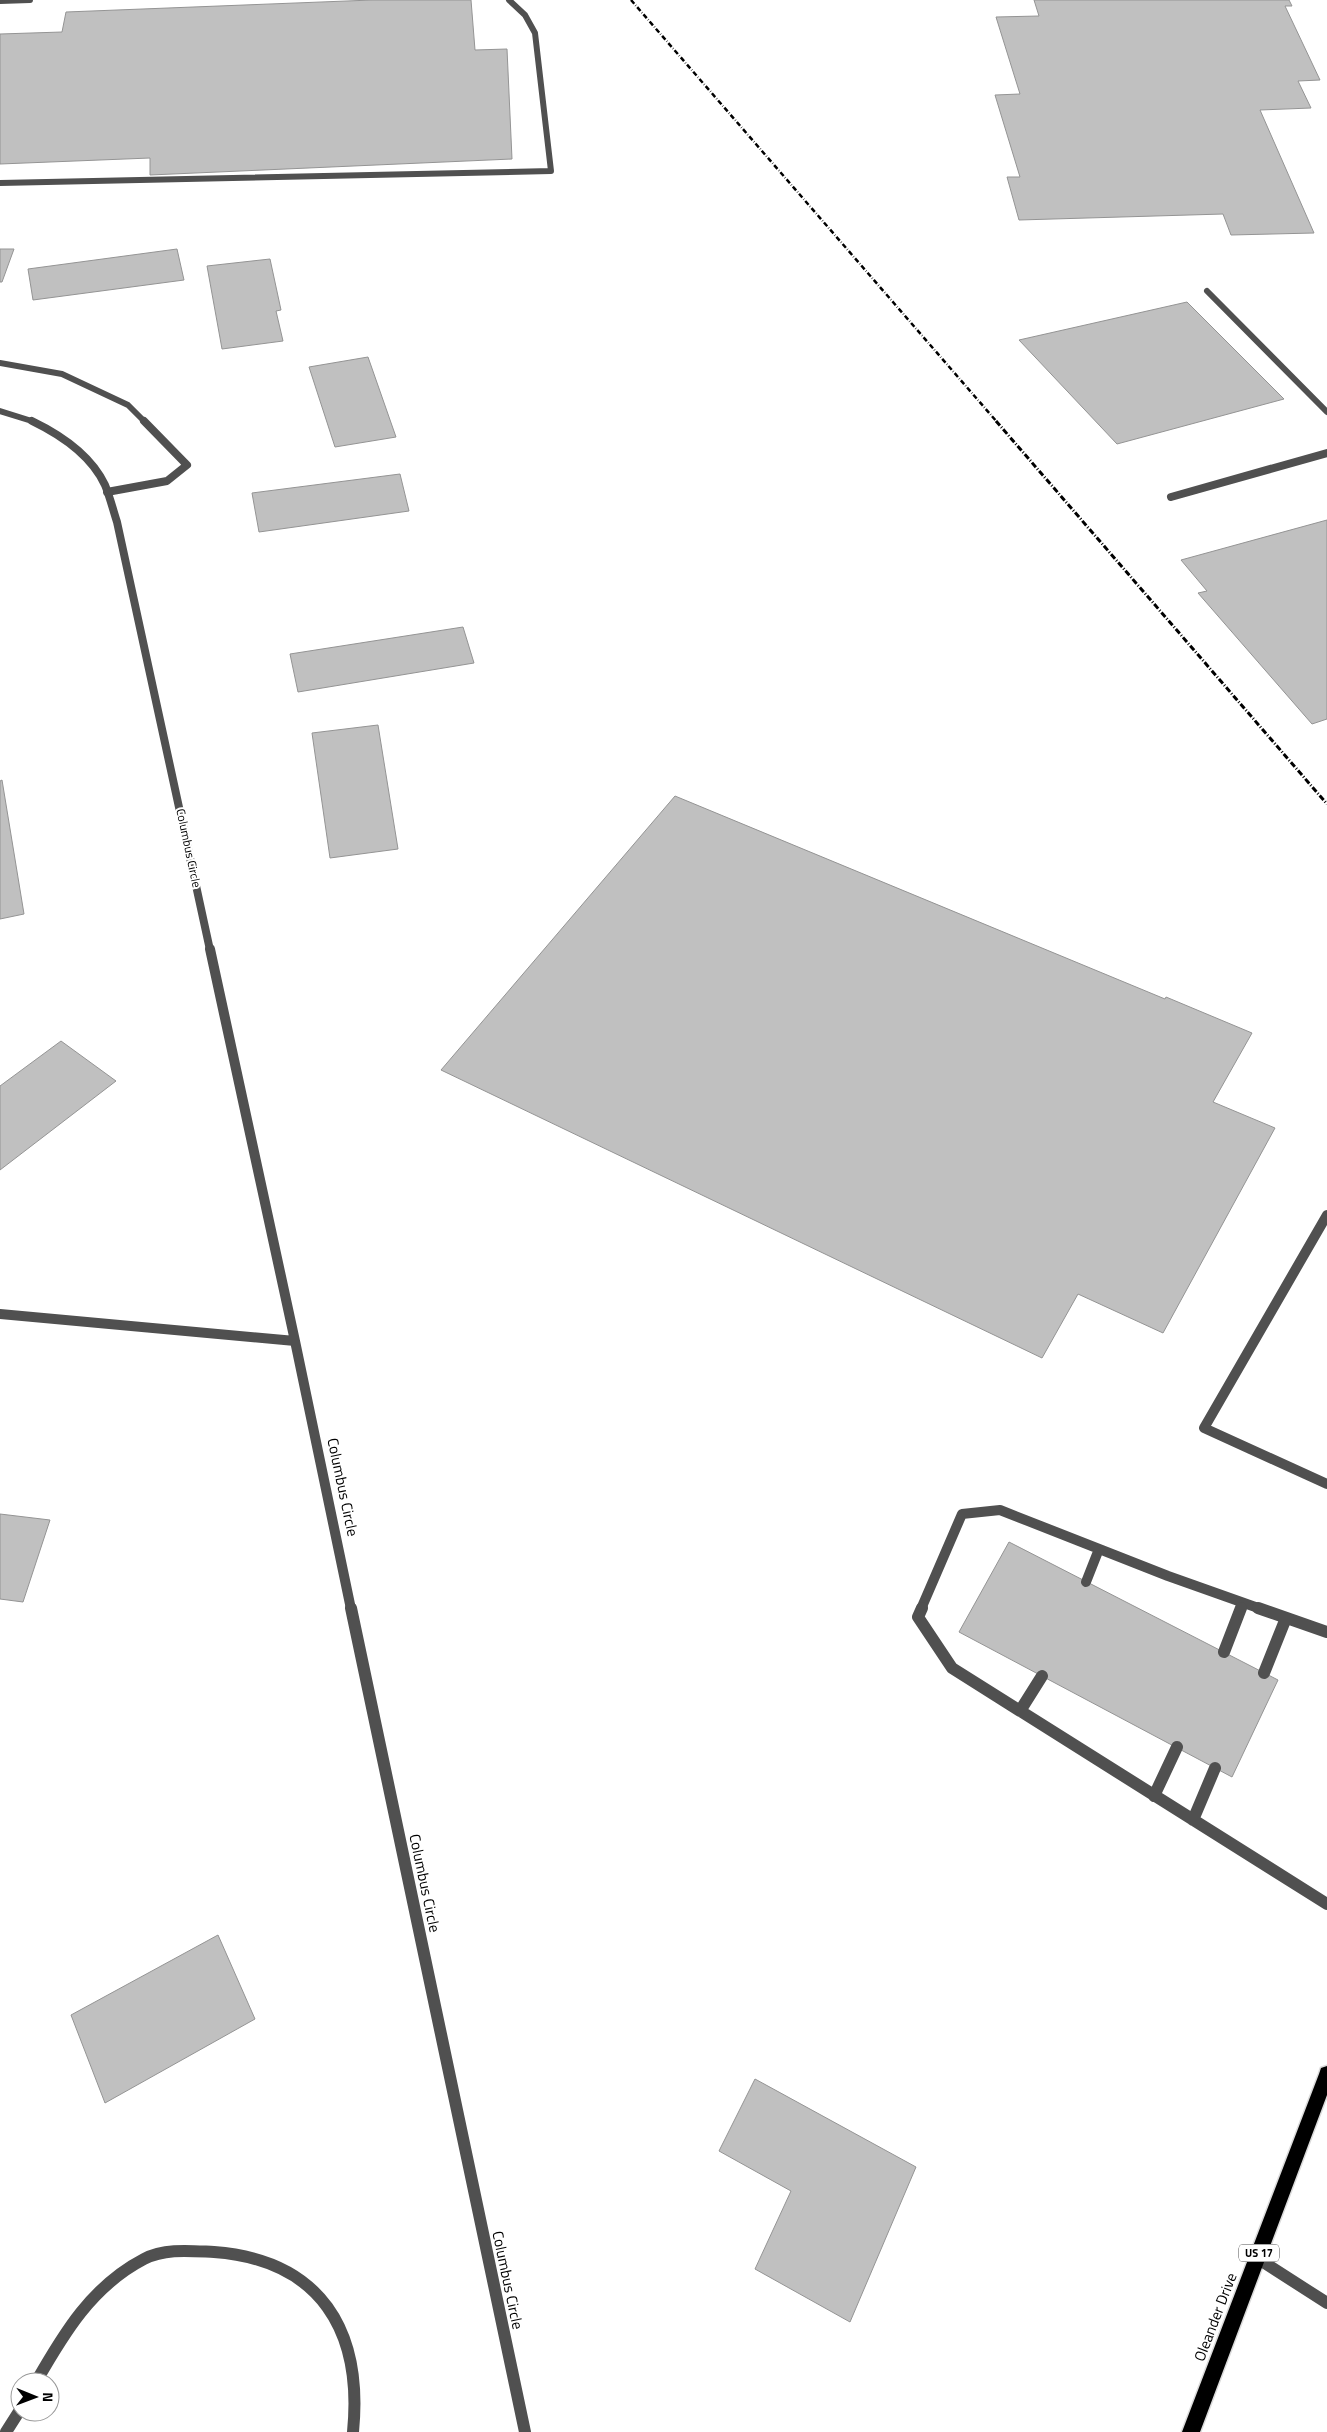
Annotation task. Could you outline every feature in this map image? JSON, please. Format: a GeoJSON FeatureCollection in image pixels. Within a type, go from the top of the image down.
{"type":"FeatureCollection","features":[{"type":"Feature","properties":{"kind":"main road","name":"Oleander Drive"},"geometry":{"type":"LineString","coordinates":[[1191,2432],[1327,2074]]}},
{"type":"Feature","properties":{"kind":"street"},"geometry":{"type":"LineString","coordinates":[[0,1],[30,0]]}},
{"type":"Feature","properties":{"kind":"street"},"geometry":{"type":"LineString","coordinates":[[0,183],[551,171],[535,33],[525,15],[509,0]]}},
{"type":"Feature","properties":{"kind":"street"},"geometry":{"type":"LineString","coordinates":[[1207,291],[1327,412]]}},
{"type":"Feature","properties":{"kind":"street"},"geometry":{"type":"LineString","coordinates":[[0,363],[62,374],[128,405],[187,465],[167,481],[107,492]]}},
{"type":"Feature","properties":{"kind":"street","name":"Columbus Circle"},"geometry":{"type":"LineString","coordinates":[[0,411],[26,419],[47,429],[79,452],[101,479],[117,522],[296,1341],[525,2432]]}},
{"type":"Feature","properties":{"kind":"street"},"geometry":{"type":"LineString","coordinates":[[1171,497],[1327,453]]}},
{"type":"Feature","properties":{"kind":"street"},"geometry":{"type":"LineString","coordinates":[[1327,1215],[1204,1428],[1327,1484]]}},
{"type":"Feature","properties":{"kind":"street"},"geometry":{"type":"LineString","coordinates":[[0,1314],[296,1341]]}},
{"type":"Feature","properties":{"kind":"street"},"geometry":{"type":"LineString","coordinates":[[1327,1632],[1243,1603],[1000,1510],[962,1514],[918,1617],[952,1668],[1327,1904]]}},
{"type":"Feature","properties":{"kind":"street"},"geometry":{"type":"LineString","coordinates":[[1086,1582],[1099,1549]]}},
{"type":"Feature","properties":{"kind":"street"},"geometry":{"type":"LineString","coordinates":[[1224,1652],[1243,1603]]}},
{"type":"Feature","properties":{"kind":"street"},"geometry":{"type":"LineString","coordinates":[[1264,1673],[1286,1618]]}},
{"type":"Feature","properties":{"kind":"street"},"geometry":{"type":"LineString","coordinates":[[1020,1711],[1042,1676]]}},
{"type":"Feature","properties":{"kind":"street"},"geometry":{"type":"LineString","coordinates":[[1154,1796],[1177,1747]]}},
{"type":"Feature","properties":{"kind":"street"},"geometry":{"type":"LineString","coordinates":[[1194,1820],[1216,1768]]}},
{"type":"Feature","properties":{"kind":"street"},"geometry":{"type":"LineString","coordinates":[[42,2372],[76,2314],[104,2285],[145,2258],[178,2250],[220,2252],[264,2260],[306,2282],[332,2314],[350,2356],[356,2414],[353,2432]]}},
{"type":"Feature","properties":{"kind":"street"},"geometry":{"type":"LineString","coordinates":[[1257,2258],[1327,2303]]}},
{"type":"Feature","properties":{"kind":"building"},"geometry":{"type":"Polygon","coordinates":[[[372,0],[471,0],[475,50],[507,49],[512,159],[150,175],[150,158],[0,164],[0,34],[62,32],[66,12],[372,0]]]}},
{"type":"Feature","properties":{"kind":"building"},"geometry":{"type":"Polygon","coordinates":[[[1034,0],[1289,0],[1292,6],[1285,6],[1320,80],[1298,81],[1311,108],[1260,110],[1314,233],[1231,235],[1223,214],[1019,220],[1007,177],[1020,177],[995,95],[1020,94],[996,17],[1039,16],[1034,0]]]}},
{"type":"Feature","properties":{"kind":"building"},"geometry":{"type":"Polygon","coordinates":[[[0,249],[14,249],[2,282],[0,282],[0,249]]]}},
{"type":"Feature","properties":{"kind":"building"},"geometry":{"type":"Polygon","coordinates":[[[177,249],[184,280],[33,300],[28,269],[177,249]]]}},
{"type":"Feature","properties":{"kind":"building"},"geometry":{"type":"Polygon","coordinates":[[[270,259],[281,310],[276,311],[283,341],[222,349],[207,266],[270,259]]]}},
{"type":"Feature","properties":{"kind":"building"},"geometry":{"type":"Polygon","coordinates":[[[1187,302],[1284,399],[1117,444],[1019,340],[1187,302]]]}},
{"type":"Feature","properties":{"kind":"building"},"geometry":{"type":"Polygon","coordinates":[[[368,357],[396,437],[335,447],[309,367],[368,357]]]}},
{"type":"Feature","properties":{"kind":"building"},"geometry":{"type":"Polygon","coordinates":[[[400,474],[409,511],[259,532],[252,493],[400,474]]]}},
{"type":"Feature","properties":{"kind":"building"},"geometry":{"type":"Polygon","coordinates":[[[1327,520],[1327,719],[1312,724],[1198,593],[1207,591],[1181,560],[1327,520]]]}},
{"type":"Feature","properties":{"kind":"building"},"geometry":{"type":"Polygon","coordinates":[[[463,627],[474,663],[298,692],[290,654],[463,627]]]}},
{"type":"Feature","properties":{"kind":"building"},"geometry":{"type":"Polygon","coordinates":[[[378,725],[398,849],[330,858],[312,733],[378,725]]]}},
{"type":"Feature","properties":{"kind":"building"},"geometry":{"type":"Polygon","coordinates":[[[2,780],[24,914],[0,919],[0,781],[2,780]]]}},
{"type":"Feature","properties":{"kind":"building"},"geometry":{"type":"Polygon","coordinates":[[[675,796],[1165,999],[1166,997],[1252,1033],[1213,1102],[1275,1128],[1163,1333],[1078,1294],[1042,1358],[441,1070],[675,796]]]}},
{"type":"Feature","properties":{"kind":"building"},"geometry":{"type":"Polygon","coordinates":[[[61,1041],[116,1081],[0,1170],[0,1086],[61,1041]]]}},
{"type":"Feature","properties":{"kind":"building"},"geometry":{"type":"Polygon","coordinates":[[[0,1514],[50,1520],[23,1602],[0,1599],[0,1514]]]}},
{"type":"Feature","properties":{"kind":"building"},"geometry":{"type":"Polygon","coordinates":[[[1009,1542],[1278,1680],[1232,1777],[959,1632],[1009,1542]]]}},
{"type":"Feature","properties":{"kind":"building"},"geometry":{"type":"Polygon","coordinates":[[[218,1935],[255,2019],[105,2103],[71,2015],[218,1935]]]}},
{"type":"Feature","properties":{"kind":"building"},"geometry":{"type":"Polygon","coordinates":[[[755,2079],[916,2167],[850,2322],[755,2269],[791,2191],[719,2151],[755,2079]]]}},
{"type":"Feature","properties":{"kind":"railway"},"geometry":{"type":"LineString","coordinates":[[631,0],[997,422]]}},
{"type":"Feature","properties":{"kind":"railway"},"geometry":{"type":"LineString","coordinates":[[996,421],[1327,804]]}}]}
